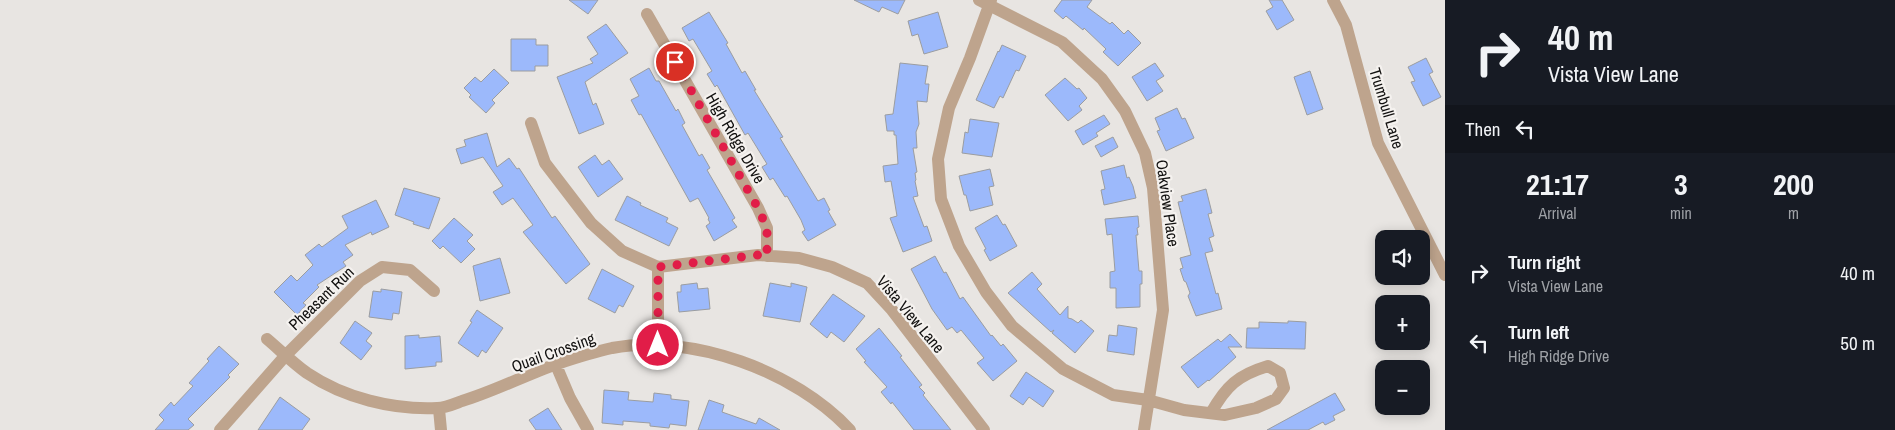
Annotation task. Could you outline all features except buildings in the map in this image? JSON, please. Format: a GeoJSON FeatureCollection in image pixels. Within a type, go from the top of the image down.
{"type":"FeatureCollection","features":[{"type":"Feature","properties":{"kind":"street","name":"Trumbull Lane"},"geometry":{"type":"LineString","coordinates":[[1333,0],[1346,25],[1378,143],[1445,275]]}},
{"type":"Feature","properties":{"kind":"street","name":"Oakview Place"},"geometry":{"type":"LineString","coordinates":[[986,2],[1062,42],[1102,79],[1125,111],[1145,154],[1153,188],[1163,310],[1144,430]]}},
{"type":"Feature","properties":{"kind":"street"},"geometry":{"type":"LineString","coordinates":[[986,2],[949,108],[938,159],[940,199],[959,246],[986,292],[1012,326],[1063,369],[1113,394],[1148,400],[1184,410],[1225,415],[1256,408],[1276,399],[1284,388],[1280,373],[1268,366],[1246,372],[1221,394],[1211,413]]}},
{"type":"Feature","properties":{"kind":"street","name":"High Ridge Drive"},"geometry":{"type":"LineString","coordinates":[[647,14],[758,208],[767,228],[767,256]]}},
{"type":"Feature","properties":{"kind":"street"},"geometry":{"type":"LineString","coordinates":[[531,123],[544,163],[591,223],[622,251],[658,267],[658,345]]}},
{"type":"Feature","properties":{"kind":"street","name":"Vista View Lane"},"geometry":{"type":"LineString","coordinates":[[658,267],[758,255],[799,258],[832,267],[866,284],[892,310],[984,430]]}},
{"type":"Feature","properties":{"kind":"street","name":"Pheasant Run"},"geometry":{"type":"LineString","coordinates":[[220,430],[286,355],[360,280],[382,267],[410,270],[434,291]]}},
{"type":"Feature","properties":{"kind":"street","name":"Quail Crossing"},"geometry":{"type":"LineString","coordinates":[[267,339],[307,373],[332,388],[366,400],[397,406],[439,409],[493,391],[556,365],[612,348],[658,345],[706,352],[736,360],[770,373],[806,394],[839,418],[850,430]]}},
{"type":"Feature","properties":{"kind":"street"},"geometry":{"type":"LineString","coordinates":[[556,365],[570,398],[588,430]]}},
{"type":"Feature","properties":{"kind":"street"},"geometry":{"type":"LineString","coordinates":[[439,409],[441,430]]}},
{"type":"Feature","properties":{"kind":"route"},"geometry":{"type":"LineString","coordinates":[[658,345],[658,267],[758,255],[767,256],[767,228],[758,208],[675,62]]}}]}
